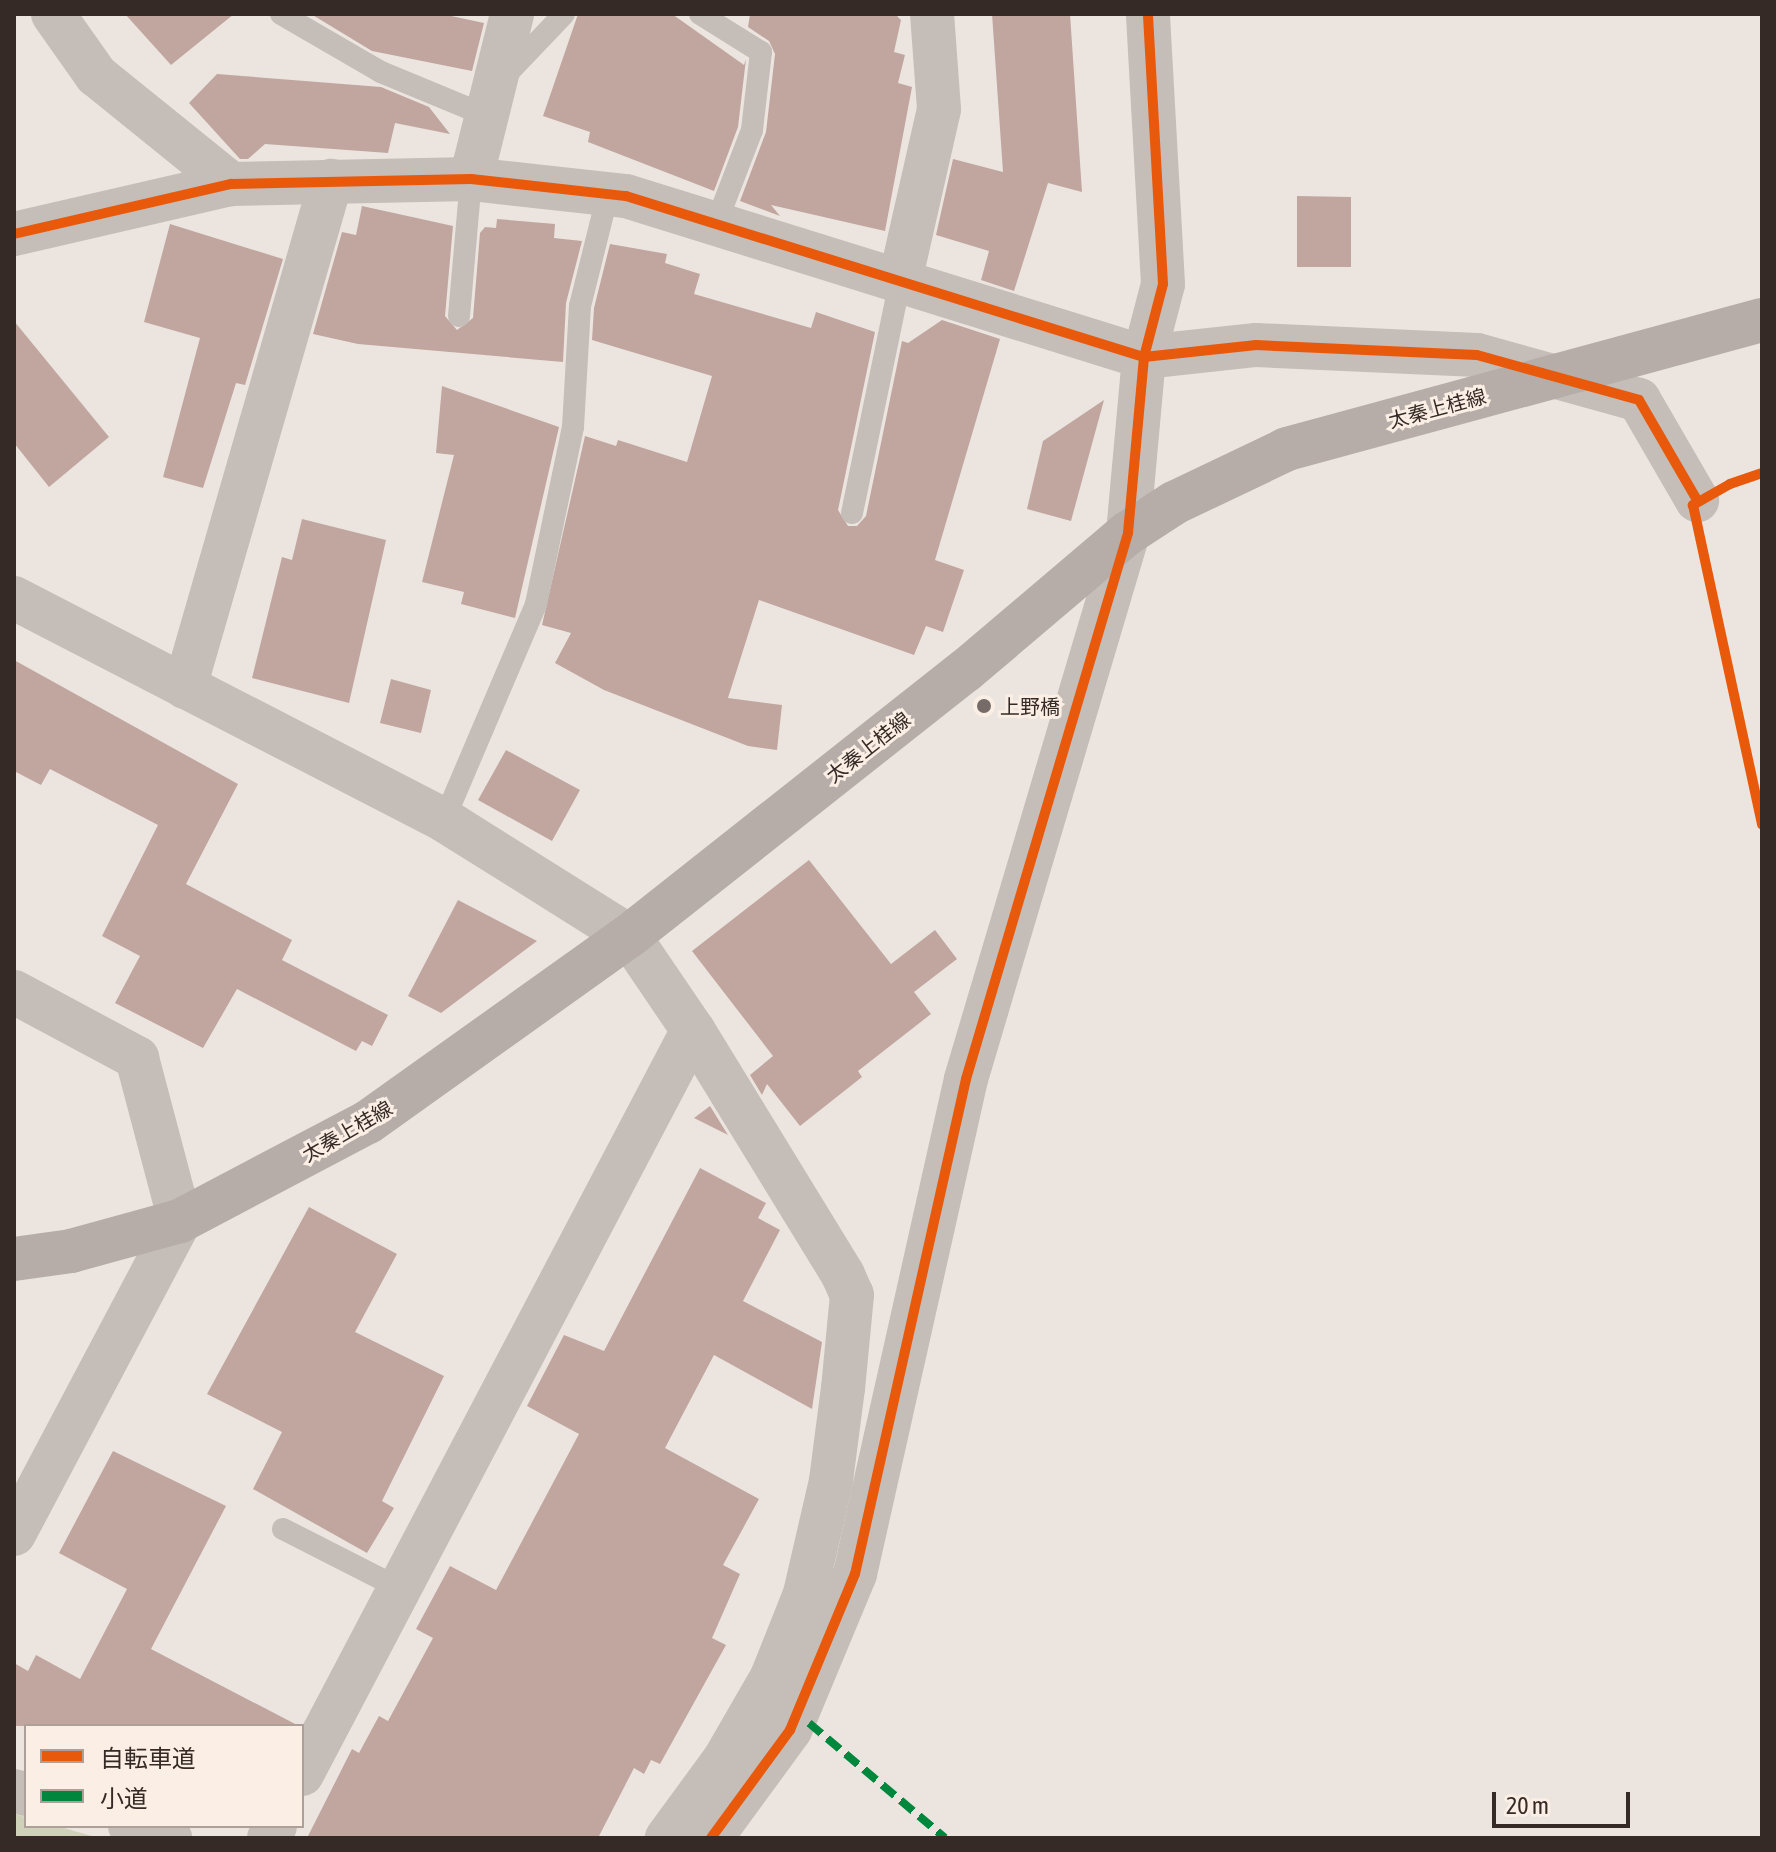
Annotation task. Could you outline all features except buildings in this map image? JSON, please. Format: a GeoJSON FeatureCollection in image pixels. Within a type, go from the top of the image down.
{"type":"FeatureCollection","features":[{"type":"Feature","properties":{"kind":"main road","name":"太秦上桂線"},"geometry":{"type":"LineString","coordinates":[[14,1259],[71,1251],[180,1221],[368,1122],[629,936],[965,671],[1128,533],[1174,503],[1287,449],[1762,320]]}},
{"type":"Feature","properties":{"kind":"street"},"geometry":{"type":"LineString","coordinates":[[53,14],[96,75],[231,184]]}},
{"type":"Feature","properties":{"kind":"street"},"geometry":{"type":"LineString","coordinates":[[471,179],[512,14]]}},
{"type":"Feature","properties":{"kind":"street"},"geometry":{"type":"LineString","coordinates":[[900,281],[939,109],[932,14]]}},
{"type":"Feature","properties":{"kind":"street"},"geometry":{"type":"LineString","coordinates":[[711,1838],[790,1730],[855,1574],[966,1079],[1128,533],[1144,357],[1163,284],[1148,14]]}},
{"type":"Feature","properties":{"kind":"street"},"geometry":{"type":"LineString","coordinates":[[14,234],[231,184],[471,179],[608,194],[716,224],[1144,357],[1256,345],[1477,355],[1639,400],[1697,500]]}},
{"type":"Feature","properties":{"kind":"street"},"geometry":{"type":"LineString","coordinates":[[185,687],[331,181]]}},
{"type":"Feature","properties":{"kind":"street"},"geometry":{"type":"LineString","coordinates":[[14,598],[444,820],[629,936],[693,1030],[852,1295],[831,1481],[805,1594],[772,1677],[724,1760],[667,1838]]}},
{"type":"Feature","properties":{"kind":"street"},"geometry":{"type":"LineString","coordinates":[[14,992],[137,1058],[180,1221],[14,1534]]}},
{"type":"Feature","properties":{"kind":"street"},"geometry":{"type":"LineString","coordinates":[[304,1770],[693,1030]]}},
{"type":"Feature","properties":{"kind":"lane"},"geometry":{"type":"LineString","coordinates":[[281,14],[381,72],[490,101],[564,14]]}},
{"type":"Feature","properties":{"kind":"lane"},"geometry":{"type":"LineString","coordinates":[[700,14],[761,52],[752,130],[716,224]]}},
{"type":"Feature","properties":{"kind":"lane"},"geometry":{"type":"LineString","coordinates":[[459,316],[471,179]]}},
{"type":"Feature","properties":{"kind":"lane"},"geometry":{"type":"LineString","coordinates":[[444,820],[536,604],[573,427],[580,306],[608,194]]}},
{"type":"Feature","properties":{"kind":"lane"},"geometry":{"type":"LineString","coordinates":[[852,513],[900,281]]}},
{"type":"Feature","properties":{"kind":"lane"},"geometry":{"type":"LineString","coordinates":[[283,1529],[399,1588]]}},
{"type":"Feature","properties":{"kind":"green space"},"geometry":{"type":"Polygon","coordinates":[[[14,1814],[24,1816],[24,1828],[64,1828],[99,1838],[14,1838],[14,1814]]]}},
{"type":"Feature","properties":{"kind":"marked path"},"geometry":{"type":"LineString","coordinates":[[809,1723],[945,1838]]}},
{"type":"Feature","properties":{"kind":"cycle path"},"geometry":{"type":"LineString","coordinates":[[711,1838],[790,1730],[855,1574],[966,1079],[1128,533],[1144,357],[1163,284],[1148,14]]}},
{"type":"Feature","properties":{"kind":"cycle path"},"geometry":{"type":"LineString","coordinates":[[14,234],[231,184],[471,179],[626,196],[1144,357],[1256,345],[1477,355],[1639,400],[1697,500]]}},
{"type":"Feature","properties":{"kind":"cycle path"},"geometry":{"type":"LineString","coordinates":[[1762,473],[1730,484],[1693,505],[1762,825]]}},
{"type":"Feature","properties":{"kind":"place","name":"上野橋"},"geometry":{"type":"Point","coordinates":[984,706]}}]}
